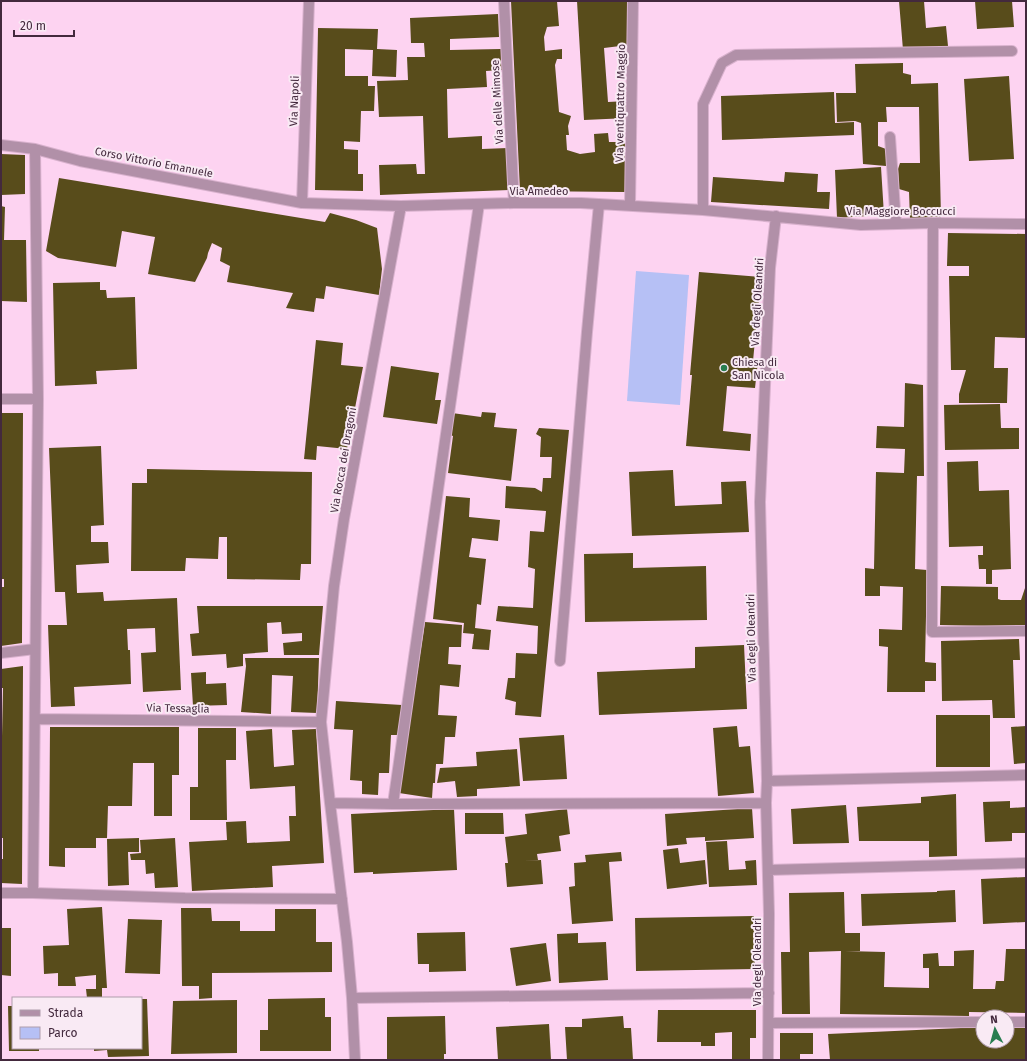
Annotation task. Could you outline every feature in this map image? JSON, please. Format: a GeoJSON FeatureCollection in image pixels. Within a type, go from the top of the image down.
{"type":"FeatureCollection","features":[{"type":"Feature","properties":{"kind":"street","name":"Via Napoli"},"geometry":{"type":"LineString","coordinates":[[302,203],[309,1]]}},
{"type":"Feature","properties":{"kind":"street","name":"Via delle Mimose"},"geometry":{"type":"LineString","coordinates":[[504,1],[514,203]]}},
{"type":"Feature","properties":{"kind":"street","name":"Via ventiquattro Maggio"},"geometry":{"type":"LineString","coordinates":[[630,205],[633,1]]}},
{"type":"Feature","properties":{"kind":"street"},"geometry":{"type":"LineString","coordinates":[[704,210],[702,104],[722,63],[736,55],[1012,51]]}},
{"type":"Feature","properties":{"kind":"street"},"geometry":{"type":"LineString","coordinates":[[890,137],[896,224]]}},
{"type":"Feature","properties":{"kind":"street","name":"Corso Vittorio Emanuele"},"geometry":{"type":"LineString","coordinates":[[1,145],[35,149],[80,161],[302,203]]}},
{"type":"Feature","properties":{"kind":"street"},"geometry":{"type":"LineString","coordinates":[[33,893],[38,399],[35,149]]}},
{"type":"Feature","properties":{"kind":"street","name":"Via Amedeo"},"geometry":{"type":"LineString","coordinates":[[302,203],[402,206],[514,203],[599,204],[776,216]]}},
{"type":"Feature","properties":{"kind":"street"},"geometry":{"type":"LineString","coordinates":[[393,804],[479,204]]}},
{"type":"Feature","properties":{"kind":"street"},"geometry":{"type":"LineString","coordinates":[[560,661],[586,340],[599,204]]}},
{"type":"Feature","properties":{"kind":"street","name":"Via Rocca dei Dragoni"},"geometry":{"type":"LineString","coordinates":[[355,1060],[352,998],[321,722],[334,586],[342,534],[402,206]]}},
{"type":"Feature","properties":{"kind":"street","name":"Via Maggiore Boccucci"},"geometry":{"type":"LineString","coordinates":[[776,216],[861,225],[933,223],[1026,224]]}},
{"type":"Feature","properties":{"kind":"street","name":"Via degli Oleandri"},"geometry":{"type":"LineString","coordinates":[[768,1060],[769,992],[766,803],[767,781],[760,502],[770,268],[776,216]]}},
{"type":"Feature","properties":{"kind":"street"},"geometry":{"type":"LineString","coordinates":[[933,223],[932,632],[1026,631]]}},
{"type":"Feature","properties":{"kind":"street"},"geometry":{"type":"LineString","coordinates":[[1,399],[38,399]]}},
{"type":"Feature","properties":{"kind":"street"},"geometry":{"type":"LineString","coordinates":[[1,653],[35,649]]}},
{"type":"Feature","properties":{"kind":"street","name":"Via Tessaglia"},"geometry":{"type":"LineString","coordinates":[[35,719],[321,722]]}},
{"type":"Feature","properties":{"kind":"street"},"geometry":{"type":"LineString","coordinates":[[767,781],[1026,775]]}},
{"type":"Feature","properties":{"kind":"street"},"geometry":{"type":"LineString","coordinates":[[330,803],[766,803]]}},
{"type":"Feature","properties":{"kind":"street"},"geometry":{"type":"LineString","coordinates":[[768,870],[1026,863]]}},
{"type":"Feature","properties":{"kind":"street"},"geometry":{"type":"LineString","coordinates":[[1,893],[185,898],[342,899]]}},
{"type":"Feature","properties":{"kind":"street"},"geometry":{"type":"LineString","coordinates":[[352,998],[769,992]]}},
{"type":"Feature","properties":{"kind":"street"},"geometry":{"type":"LineString","coordinates":[[769,1024],[975,1022]]}},
{"type":"Feature","properties":{"kind":"street"},"geometry":{"type":"LineString","coordinates":[[1015,1022],[1026,1022]]}},
{"type":"Feature","properties":{"kind":"green space"},"geometry":{"type":"Polygon","coordinates":[[[636,271],[689,275],[680,405],[627,401],[636,271]]]}},
{"type":"Feature","properties":{"kind":"building"},"geometry":{"type":"Polygon","coordinates":[[[511,1],[557,1],[559,26],[547,27],[544,37],[545,51],[562,49],[562,59],[557,59],[555,65],[559,112],[571,116],[568,126],[569,135],[566,135],[567,150],[580,154],[595,152],[594,134],[608,133],[609,142],[626,142],[625,192],[520,191],[511,1]]]}},
{"type":"Feature","properties":{"kind":"building"},"geometry":{"type":"Polygon","coordinates":[[[577,1],[629,1],[628,45],[604,48],[608,102],[627,101],[628,118],[584,120],[577,1]]]}},
{"type":"Feature","properties":{"kind":"building"},"geometry":{"type":"Polygon","coordinates":[[[899,1],[924,1],[926,28],[946,26],[948,46],[903,50],[899,1]]]}},
{"type":"Feature","properties":{"kind":"building"},"geometry":{"type":"Polygon","coordinates":[[[975,1],[1012,1],[1014,27],[977,29],[975,1]]]}},
{"type":"Feature","properties":{"kind":"building"},"geometry":{"type":"Polygon","coordinates":[[[498,14],[499,37],[450,39],[450,50],[501,49],[502,70],[486,71],[487,87],[447,89],[448,138],[482,136],[482,149],[508,148],[509,190],[380,195],[379,165],[416,164],[417,174],[425,174],[423,116],[379,117],[377,81],[408,80],[407,57],[425,57],[424,43],[411,43],[410,18],[498,14]]]}},
{"type":"Feature","properties":{"kind":"building"},"geometry":{"type":"Polygon","coordinates":[[[318,28],[378,29],[377,49],[397,50],[396,77],[372,76],[373,50],[345,49],[345,76],[368,76],[368,86],[375,86],[374,111],[361,111],[360,142],[344,141],[344,149],[358,150],[358,174],[363,174],[363,191],[315,190],[318,28]]]}},
{"type":"Feature","properties":{"kind":"building"},"geometry":{"type":"Polygon","coordinates":[[[903,63],[903,73],[911,75],[911,84],[938,83],[941,218],[910,219],[909,192],[899,189],[898,169],[900,163],[920,163],[919,107],[886,107],[887,122],[878,122],[878,146],[886,149],[886,166],[863,164],[861,123],[855,121],[837,122],[836,93],[856,93],[855,64],[903,63]]]}},
{"type":"Feature","properties":{"kind":"building"},"geometry":{"type":"Polygon","coordinates":[[[1009,76],[1014,159],[969,161],[964,79],[1009,76]]]}},
{"type":"Feature","properties":{"kind":"building"},"geometry":{"type":"Polygon","coordinates":[[[834,92],[835,123],[854,122],[854,135],[722,140],[721,96],[834,92]]]}},
{"type":"Feature","properties":{"kind":"building"},"geometry":{"type":"Polygon","coordinates":[[[1,154],[25,155],[25,194],[1,195],[1,154]]]}},
{"type":"Feature","properties":{"kind":"building"},"geometry":{"type":"Polygon","coordinates":[[[881,167],[884,215],[837,218],[835,170],[881,167]]]}},
{"type":"Feature","properties":{"kind":"building"},"geometry":{"type":"Polygon","coordinates":[[[785,172],[818,174],[817,192],[830,192],[829,209],[711,202],[713,177],[784,182],[785,172]]]}},
{"type":"Feature","properties":{"kind":"building"},"geometry":{"type":"Polygon","coordinates":[[[59,178],[325,222],[330,213],[356,220],[377,228],[382,269],[379,295],[326,286],[324,299],[316,298],[314,312],[286,308],[293,293],[227,282],[230,266],[220,261],[222,248],[212,243],[207,258],[195,282],[148,274],[155,237],[122,231],[116,267],[58,258],[46,251],[59,178]]]}},
{"type":"Feature","properties":{"kind":"building"},"geometry":{"type":"Polygon","coordinates":[[[1,206],[5,207],[4,240],[26,240],[27,302],[1,301],[1,206]]]}},
{"type":"Feature","properties":{"kind":"building"},"geometry":{"type":"Polygon","coordinates":[[[948,233],[1026,234],[1026,338],[995,337],[994,368],[1008,368],[1007,403],[959,403],[959,394],[966,370],[951,370],[949,276],[969,276],[969,266],[947,266],[948,233]]]}},
{"type":"Feature","properties":{"kind":"building","name":"Chiesa di San Nicola"},"geometry":{"type":"Polygon","coordinates":[[[699,272],[761,277],[753,361],[758,361],[755,388],[727,386],[723,431],[751,434],[750,451],[686,446],[692,375],[690,375],[699,272]]]}},
{"type":"Feature","properties":{"kind":"building"},"geometry":{"type":"Polygon","coordinates":[[[100,282],[100,290],[106,290],[107,298],[135,297],[137,369],[96,371],[97,384],[55,386],[53,283],[100,282]]]}},
{"type":"Feature","properties":{"kind":"building"},"geometry":{"type":"Polygon","coordinates":[[[316,340],[343,343],[341,365],[363,367],[347,449],[317,446],[316,460],[304,459],[316,340]]]}},
{"type":"Feature","properties":{"kind":"building"},"geometry":{"type":"Polygon","coordinates":[[[391,366],[439,373],[435,400],[441,400],[437,424],[383,417],[391,366]]]}},
{"type":"Feature","properties":{"kind":"building"},"geometry":{"type":"Polygon","coordinates":[[[905,383],[923,385],[924,476],[917,476],[915,569],[927,570],[925,662],[936,663],[936,681],[925,681],[925,692],[887,692],[888,647],[879,646],[879,629],[902,630],[903,587],[880,586],[880,596],[865,596],[865,568],[874,569],[876,472],[904,473],[905,449],[876,448],[877,426],[904,427],[905,383]]]}},
{"type":"Feature","properties":{"kind":"building"},"geometry":{"type":"Polygon","coordinates":[[[1000,404],[1001,428],[1019,428],[1019,449],[945,450],[944,405],[1000,404]]]}},
{"type":"Feature","properties":{"kind":"building"},"geometry":{"type":"Polygon","coordinates":[[[482,412],[496,413],[494,427],[517,429],[511,481],[448,473],[453,436],[450,435],[452,413],[481,417],[482,412]]]}},
{"type":"Feature","properties":{"kind":"building"},"geometry":{"type":"Polygon","coordinates":[[[1,413],[23,413],[22,643],[1,646],[1,587],[4,587],[4,579],[1,579],[1,413]]]}},
{"type":"Feature","properties":{"kind":"building"},"geometry":{"type":"Polygon","coordinates":[[[539,428],[569,430],[541,717],[515,715],[516,702],[505,699],[508,678],[515,678],[516,653],[537,654],[538,626],[496,621],[498,606],[533,608],[535,569],[528,567],[530,531],[544,532],[546,511],[505,508],[506,486],[535,488],[542,492],[543,478],[551,478],[552,457],[540,457],[541,437],[536,434],[539,428]]]}},
{"type":"Feature","properties":{"kind":"building"},"geometry":{"type":"Polygon","coordinates":[[[101,446],[104,525],[91,526],[91,542],[108,542],[109,563],[76,565],[77,593],[103,592],[104,601],[177,598],[181,690],[143,692],[141,653],[156,652],[155,628],[127,629],[128,650],[130,650],[131,684],[74,687],[75,706],[51,707],[48,625],[67,625],[65,592],[55,592],[49,448],[101,446]]]}},
{"type":"Feature","properties":{"kind":"building"},"geometry":{"type":"Polygon","coordinates":[[[978,461],[979,491],[1009,490],[1011,569],[992,570],[992,584],[986,584],[986,569],[979,569],[978,555],[983,555],[983,546],[949,547],[947,462],[978,461]]]}},
{"type":"Feature","properties":{"kind":"building"},"geometry":{"type":"Polygon","coordinates":[[[147,469],[312,472],[311,564],[301,564],[300,580],[227,579],[227,537],[219,537],[218,559],[186,558],[185,571],[131,571],[132,483],[147,483],[147,469]]]}},
{"type":"Feature","properties":{"kind":"building"},"geometry":{"type":"Polygon","coordinates":[[[673,470],[675,506],[722,504],[721,482],[746,481],[749,532],[632,536],[629,472],[673,470]]]}},
{"type":"Feature","properties":{"kind":"building"},"geometry":{"type":"Polygon","coordinates":[[[446,496],[470,498],[469,517],[500,520],[498,541],[472,538],[469,557],[486,559],[481,605],[477,604],[475,628],[491,630],[489,650],[472,649],[474,634],[463,633],[464,623],[433,619],[446,496]]]}},
{"type":"Feature","properties":{"kind":"building"},"geometry":{"type":"Polygon","coordinates":[[[633,553],[633,568],[706,566],[707,620],[585,622],[584,554],[633,553]]]}},
{"type":"Feature","properties":{"kind":"building"},"geometry":{"type":"Polygon","coordinates":[[[1026,585],[1026,627],[940,625],[941,586],[998,587],[998,599],[1021,600],[1026,585]]]}},
{"type":"Feature","properties":{"kind":"building"},"geometry":{"type":"Polygon","coordinates":[[[197,606],[323,606],[319,655],[284,655],[283,643],[302,641],[302,633],[282,634],[281,622],[267,623],[268,652],[243,654],[243,666],[227,668],[226,654],[192,656],[190,634],[199,633],[197,606]]]}},
{"type":"Feature","properties":{"kind":"building"},"geometry":{"type":"Polygon","coordinates":[[[425,622],[462,625],[461,647],[449,647],[448,664],[461,665],[459,687],[440,685],[438,715],[457,716],[455,737],[445,737],[443,764],[436,764],[435,783],[433,783],[432,798],[399,793],[425,622]]]}},
{"type":"Feature","properties":{"kind":"building"},"geometry":{"type":"Polygon","coordinates":[[[1019,639],[1020,660],[1013,660],[1015,718],[993,718],[992,700],[942,701],[941,641],[1019,639]]]}},
{"type":"Feature","properties":{"kind":"building"},"geometry":{"type":"Polygon","coordinates":[[[744,645],[747,709],[599,715],[597,672],[695,668],[695,647],[744,645]]]}},
{"type":"Feature","properties":{"kind":"building"},"geometry":{"type":"Polygon","coordinates":[[[245,658],[319,658],[317,713],[291,712],[293,676],[272,675],[271,714],[241,712],[246,666],[245,658]]]}},
{"type":"Feature","properties":{"kind":"building"},"geometry":{"type":"Polygon","coordinates":[[[23,666],[22,884],[1,883],[1,859],[3,859],[3,838],[1,838],[1,736],[3,688],[1,688],[1,669],[23,666]]]}},
{"type":"Feature","properties":{"kind":"building"},"geometry":{"type":"Polygon","coordinates":[[[206,672],[206,684],[226,683],[227,705],[193,706],[191,673],[206,672]]]}},
{"type":"Feature","properties":{"kind":"building"},"geometry":{"type":"Polygon","coordinates":[[[336,701],[402,705],[400,735],[391,735],[389,773],[379,773],[378,795],[362,794],[362,781],[350,780],[353,730],[334,729],[336,701]]]}},
{"type":"Feature","properties":{"kind":"building"},"geometry":{"type":"Polygon","coordinates":[[[936,715],[990,715],[990,767],[936,767],[936,715]]]}},
{"type":"Feature","properties":{"kind":"building"},"geometry":{"type":"Polygon","coordinates":[[[737,726],[739,747],[750,746],[754,793],[718,796],[713,728],[737,726]]]}},
{"type":"Feature","properties":{"kind":"building"},"geometry":{"type":"Polygon","coordinates":[[[1026,726],[1026,763],[1014,764],[1011,727],[1026,726]]]}},
{"type":"Feature","properties":{"kind":"building"},"geometry":{"type":"Polygon","coordinates":[[[50,727],[179,727],[179,775],[172,775],[172,816],[154,816],[154,763],[133,763],[132,806],[108,806],[107,838],[96,838],[96,848],[65,848],[65,867],[49,866],[50,727]]]}},
{"type":"Feature","properties":{"kind":"building"},"geometry":{"type":"Polygon","coordinates":[[[198,728],[236,728],[236,760],[226,760],[227,820],[190,820],[190,787],[198,787],[198,728]]]}},
{"type":"Feature","properties":{"kind":"building"},"geometry":{"type":"Polygon","coordinates":[[[272,729],[274,767],[294,765],[292,730],[316,729],[324,863],[272,866],[273,887],[192,891],[189,842],[227,840],[226,822],[246,821],[247,843],[290,841],[289,816],[296,816],[295,786],[250,789],[246,731],[272,729]]]}},
{"type":"Feature","properties":{"kind":"building"},"geometry":{"type":"Polygon","coordinates":[[[564,735],[567,779],[523,781],[519,738],[564,735]]]}},
{"type":"Feature","properties":{"kind":"building"},"geometry":{"type":"Polygon","coordinates":[[[517,749],[520,786],[477,789],[477,796],[457,797],[455,781],[437,783],[440,768],[477,766],[476,752],[517,749]]]}},
{"type":"Feature","properties":{"kind":"building"},"geometry":{"type":"Polygon","coordinates":[[[956,794],[957,856],[929,857],[929,841],[859,841],[857,807],[921,803],[921,797],[956,794]]]}},
{"type":"Feature","properties":{"kind":"building"},"geometry":{"type":"Polygon","coordinates":[[[1010,801],[1010,808],[1026,807],[1026,833],[1012,833],[1012,841],[985,842],[983,802],[1010,801]]]}},
{"type":"Feature","properties":{"kind":"building"},"geometry":{"type":"Polygon","coordinates":[[[846,805],[849,843],[793,844],[791,809],[846,805]]]}},
{"type":"Feature","properties":{"kind":"building"},"geometry":{"type":"Polygon","coordinates":[[[752,808],[754,838],[705,841],[705,837],[686,838],[687,844],[667,846],[665,814],[752,808]]]}},
{"type":"Feature","properties":{"kind":"building"},"geometry":{"type":"Polygon","coordinates":[[[454,809],[457,870],[373,874],[373,872],[354,873],[351,814],[454,809]]]}},
{"type":"Feature","properties":{"kind":"building"},"geometry":{"type":"Polygon","coordinates":[[[567,809],[570,834],[559,836],[561,851],[537,854],[538,860],[522,861],[541,860],[543,884],[507,887],[505,863],[508,863],[505,837],[527,834],[525,814],[567,809]]]}},
{"type":"Feature","properties":{"kind":"building"},"geometry":{"type":"Polygon","coordinates":[[[465,813],[503,813],[504,834],[465,834],[465,813]]]}},
{"type":"Feature","properties":{"kind":"building"},"geometry":{"type":"Polygon","coordinates":[[[139,838],[139,852],[128,852],[129,885],[108,886],[107,839],[139,838]]]}},
{"type":"Feature","properties":{"kind":"building"},"geometry":{"type":"Polygon","coordinates":[[[175,838],[178,887],[155,888],[154,873],[146,874],[145,860],[131,860],[130,854],[141,853],[140,840],[175,838]]]}},
{"type":"Feature","properties":{"kind":"building"},"geometry":{"type":"Polygon","coordinates":[[[727,841],[729,870],[746,869],[745,861],[756,860],[757,885],[709,887],[706,842],[727,841]]]}},
{"type":"Feature","properties":{"kind":"building"},"geometry":{"type":"Polygon","coordinates":[[[678,848],[680,863],[705,860],[707,884],[667,889],[663,850],[678,848]]]}},
{"type":"Feature","properties":{"kind":"building"},"geometry":{"type":"Polygon","coordinates":[[[621,852],[622,861],[609,862],[613,921],[572,924],[569,887],[575,886],[574,863],[586,862],[585,855],[621,852]]]}},
{"type":"Feature","properties":{"kind":"building"},"geometry":{"type":"Polygon","coordinates":[[[1026,877],[1026,922],[983,924],[981,879],[1026,877]]]}},
{"type":"Feature","properties":{"kind":"building"},"geometry":{"type":"Polygon","coordinates":[[[955,890],[956,922],[862,926],[861,894],[937,892],[955,890]]]}},
{"type":"Feature","properties":{"kind":"building"},"geometry":{"type":"Polygon","coordinates":[[[844,892],[845,933],[860,933],[860,951],[845,951],[885,952],[884,987],[929,988],[929,968],[923,968],[923,954],[938,953],[939,966],[954,966],[954,951],[974,950],[973,989],[995,989],[996,981],[1004,981],[1006,949],[1026,949],[1026,1013],[1015,1013],[1015,1009],[975,1009],[975,1012],[969,1012],[969,1016],[840,1014],[841,951],[809,952],[810,1014],[782,1014],[781,952],[790,952],[789,893],[844,892]]]}},
{"type":"Feature","properties":{"kind":"building"},"geometry":{"type":"Polygon","coordinates":[[[102,907],[107,988],[102,988],[102,997],[87,997],[86,989],[96,989],[96,975],[75,977],[76,986],[58,986],[58,973],[44,974],[43,946],[69,945],[67,909],[102,907]]]}},
{"type":"Feature","properties":{"kind":"building"},"geometry":{"type":"Polygon","coordinates":[[[181,908],[211,908],[212,921],[240,921],[240,931],[275,931],[275,909],[316,909],[316,942],[332,942],[332,972],[212,973],[212,998],[199,999],[199,986],[182,986],[181,908]]]}},
{"type":"Feature","properties":{"kind":"building"},"geometry":{"type":"Polygon","coordinates":[[[754,916],[755,969],[636,971],[635,918],[754,916]]]}},
{"type":"Feature","properties":{"kind":"building"},"geometry":{"type":"Polygon","coordinates":[[[128,919],[162,920],[160,974],[125,973],[128,919]]]}},
{"type":"Feature","properties":{"kind":"building"},"geometry":{"type":"Polygon","coordinates":[[[1,928],[11,928],[11,976],[1,975],[1,928]]]}},
{"type":"Feature","properties":{"kind":"building"},"geometry":{"type":"Polygon","coordinates":[[[465,932],[466,971],[429,972],[429,964],[418,964],[417,933],[465,932]]]}},
{"type":"Feature","properties":{"kind":"building"},"geometry":{"type":"Polygon","coordinates":[[[578,933],[578,943],[606,942],[608,980],[559,983],[557,934],[578,933]]]}},
{"type":"Feature","properties":{"kind":"building"},"geometry":{"type":"Polygon","coordinates":[[[546,943],[551,981],[516,986],[510,948],[546,943]]]}},
{"type":"Feature","properties":{"kind":"building"},"geometry":{"type":"Polygon","coordinates":[[[325,998],[325,1017],[331,1017],[331,1051],[260,1051],[260,1030],[268,1030],[268,999],[325,998]]]}},
{"type":"Feature","properties":{"kind":"building"},"geometry":{"type":"Polygon","coordinates":[[[142,999],[147,999],[149,1056],[108,1057],[107,1050],[94,1051],[94,1049],[142,1049],[142,999]]]}},
{"type":"Feature","properties":{"kind":"building"},"geometry":{"type":"Polygon","coordinates":[[[237,1000],[237,1053],[171,1054],[173,1001],[237,1000]]]}},
{"type":"Feature","properties":{"kind":"building"},"geometry":{"type":"Polygon","coordinates":[[[8,1006],[12,1006],[12,1049],[39,1049],[39,1051],[9,1051],[8,1006]]]}},
{"type":"Feature","properties":{"kind":"building"},"geometry":{"type":"Polygon","coordinates":[[[658,1010],[756,1010],[756,1038],[750,1038],[750,1060],[732,1060],[732,1032],[715,1033],[715,1046],[701,1046],[701,1042],[657,1042],[658,1010]]]}},
{"type":"Feature","properties":{"kind":"building"},"geometry":{"type":"Polygon","coordinates":[[[445,1016],[446,1054],[444,1054],[444,1060],[387,1060],[387,1017],[445,1016]]]}},
{"type":"Feature","properties":{"kind":"building"},"geometry":{"type":"Polygon","coordinates":[[[623,1016],[624,1028],[631,1028],[633,1060],[567,1060],[565,1027],[582,1027],[582,1019],[623,1016]]]}},
{"type":"Feature","properties":{"kind":"building"},"geometry":{"type":"Polygon","coordinates":[[[549,1024],[551,1060],[498,1060],[496,1027],[549,1024]]]}},
{"type":"Feature","properties":{"kind":"building"},"geometry":{"type":"Polygon","coordinates":[[[1026,1025],[1026,1060],[830,1060],[828,1034],[975,1027],[975,1049],[1015,1049],[1015,1026],[1026,1025]]]}},
{"type":"Feature","properties":{"kind":"building"},"geometry":{"type":"Polygon","coordinates":[[[780,1033],[813,1033],[813,1054],[800,1054],[800,1060],[780,1060],[780,1033]]]}},
{"type":"Feature","properties":{"kind":"place","name":"Chiesa di San Nicola"},"geometry":{"type":"Point","coordinates":[724,368]}}]}
